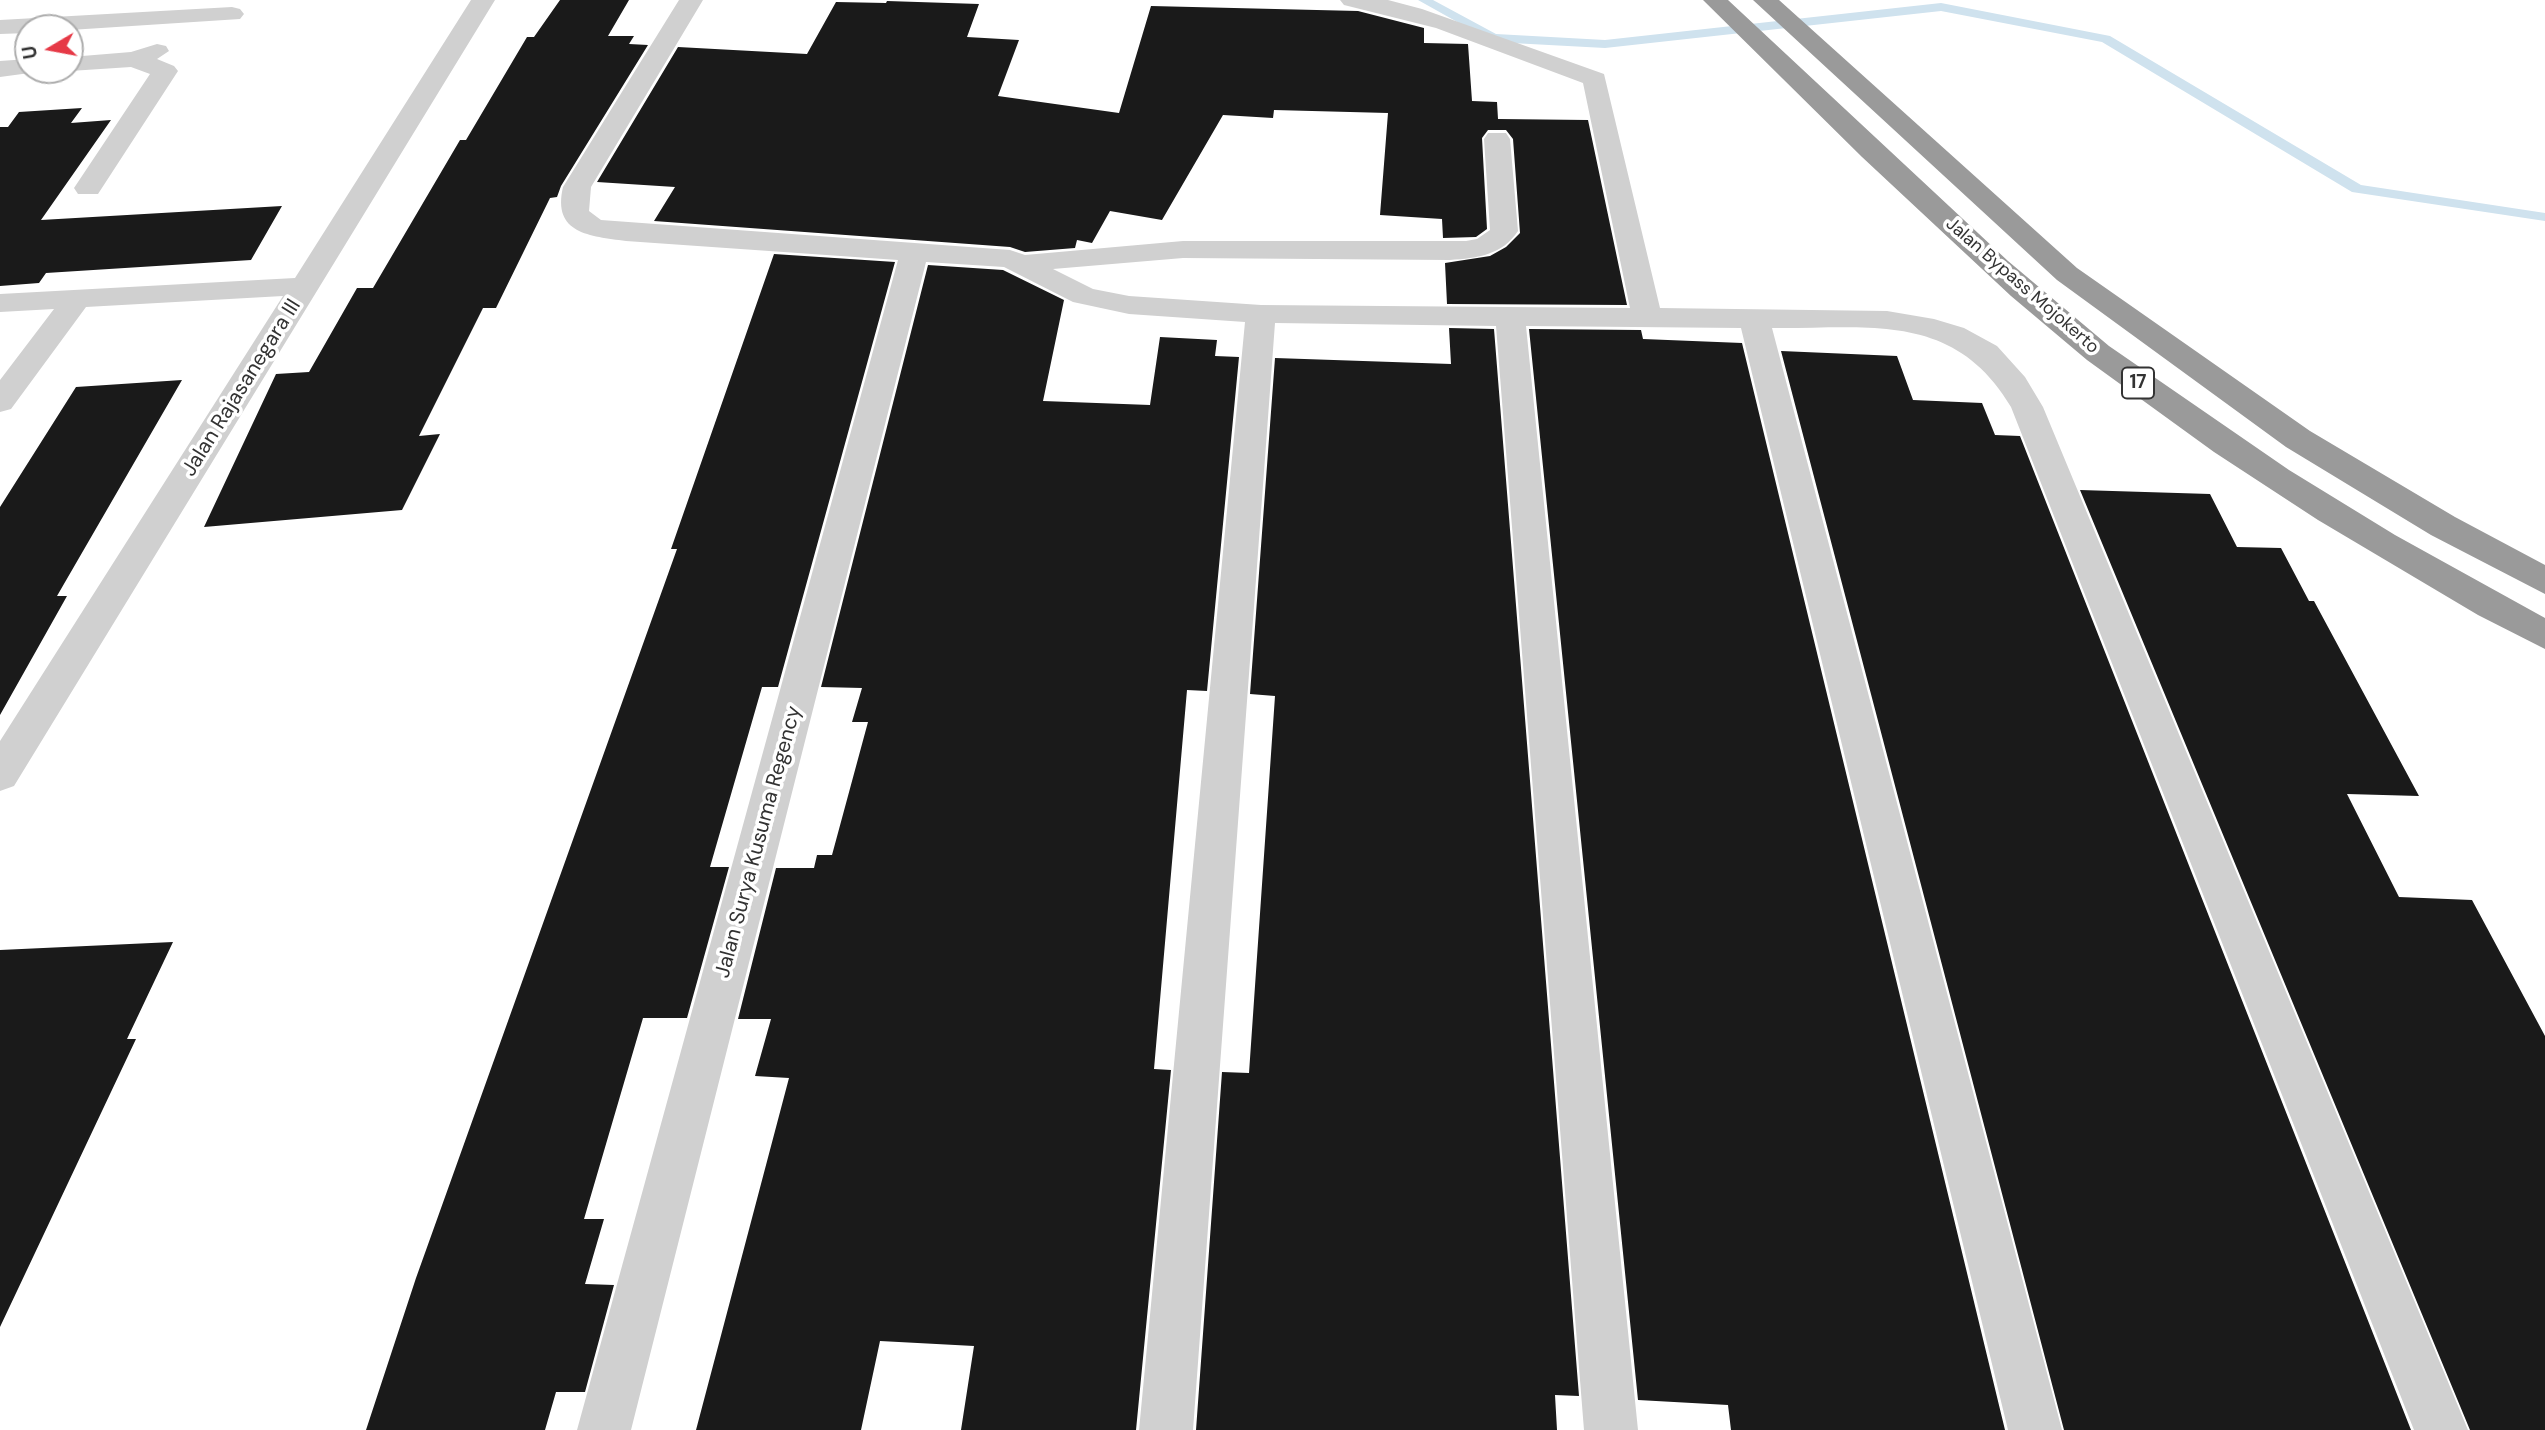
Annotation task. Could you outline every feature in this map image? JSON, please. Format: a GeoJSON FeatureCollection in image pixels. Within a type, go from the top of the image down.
{"type":"FeatureCollection","features":[{"type":"Feature","properties":{"kind":"highway","name":"Jalan Bypass Mojokerto"},"geometry":{"type":"LineString","coordinates":[[1715,0],[1780,66],[2024,292],[2123,372],[2271,475],[2416,565],[2545,635]]}},
{"type":"Feature","properties":{"kind":"highway","name":"Jalan Bypass Mojokerto"},"geometry":{"type":"LineString","coordinates":[[1765,0],[2067,274],[2298,439],[2443,526],[2545,581]]}},
{"type":"Feature","properties":{"kind":"street","name":"Jalan Rajasanegara III"},"geometry":{"type":"LineString","coordinates":[[0,775],[483,0]]}},
{"type":"Feature","properties":{"kind":"street"},"geometry":{"type":"LineString","coordinates":[[691,0],[577,187],[572,202],[574,214],[583,223],[598,229],[626,232],[915,254],[991,257],[1023,264],[1084,296],[1104,302],[1261,314],[1887,320],[1959,334],[1987,352],[2010,377],[2027,407],[2441,1430]]}},
{"type":"Feature","properties":{"kind":"street"},"geometry":{"type":"LineString","coordinates":[[1352,0],[1383,5],[1425,18],[1595,79],[1647,316]]}},
{"type":"Feature","properties":{"kind":"street"},"geometry":{"type":"LineString","coordinates":[[0,27],[232,14]]}},
{"type":"Feature","properties":{"kind":"street"},"geometry":{"type":"LineString","coordinates":[[84,63],[134,59],[168,47],[186,16]]}},
{"type":"Feature","properties":{"kind":"street"},"geometry":{"type":"LineString","coordinates":[[88,188],[165,71],[134,59]]}},
{"type":"Feature","properties":{"kind":"street"},"geometry":{"type":"LineString","coordinates":[[1023,264],[1085,255],[1186,248],[1450,251],[1483,247],[1498,241],[1504,231],[1497,139]]}},
{"type":"Feature","properties":{"kind":"street","name":"Jalan Surya Kusuma Regency"},"geometry":{"type":"LineString","coordinates":[[604,1430],[915,254]]}},
{"type":"Feature","properties":{"kind":"street"},"geometry":{"type":"LineString","coordinates":[[0,303],[306,286]]}},
{"type":"Feature","properties":{"kind":"street"},"geometry":{"type":"LineString","coordinates":[[0,402],[78,298]]}},
{"type":"Feature","properties":{"kind":"street"},"geometry":{"type":"LineString","coordinates":[[1166,1430],[1261,314]]}},
{"type":"Feature","properties":{"kind":"street"},"geometry":{"type":"LineString","coordinates":[[1510,316],[1611,1430]]}},
{"type":"Feature","properties":{"kind":"street"},"geometry":{"type":"LineString","coordinates":[[1754,318],[2035,1430]]}},
{"type":"Feature","properties":{"kind":"building"},"geometry":{"type":"Polygon","coordinates":[[[560,0],[629,0],[608,36],[634,36],[629,44],[648,45],[561,186],[557,197],[550,198],[496,308],[483,308],[419,436],[440,434],[402,510],[204,527],[276,374],[309,372],[357,288],[373,288],[460,140],[466,140],[527,37],[534,37],[560,0]]]}},
{"type":"Feature","properties":{"kind":"building"},"geometry":{"type":"Polygon","coordinates":[[[836,2],[979,4],[967,37],[1019,40],[998,96],[1119,113],[1151,6],[1358,11],[1424,28],[1424,43],[1468,44],[1472,101],[1497,102],[1498,119],[1588,120],[1627,305],[1447,304],[1445,263],[1490,256],[1506,247],[1520,233],[1513,139],[1506,130],[1488,130],[1482,138],[1487,229],[1476,237],[1443,238],[1442,219],[1380,215],[1388,113],[1274,110],[1273,118],[1223,115],[1162,220],[1110,211],[1092,243],[1077,240],[1075,248],[1025,252],[1010,247],[654,221],[675,187],[597,182],[678,47],[807,54],[836,2]]]}},
{"type":"Feature","properties":{"kind":"building"},"geometry":{"type":"Polygon","coordinates":[[[82,108],[71,123],[111,120],[41,220],[282,206],[251,260],[46,273],[39,283],[0,286],[0,127],[8,127],[19,112],[82,108]]]}},
{"type":"Feature","properties":{"kind":"building"},"geometry":{"type":"Polygon","coordinates":[[[774,254],[895,262],[778,687],[762,687],[710,867],[729,867],[687,1018],[643,1018],[584,1219],[604,1219],[585,1284],[614,1285],[585,1392],[556,1392],[545,1430],[366,1430],[416,1278],[677,549],[671,549],[774,254]]]}},
{"type":"Feature","properties":{"kind":"building"},"geometry":{"type":"Polygon","coordinates":[[[928,265],[1003,270],[1064,300],[1043,401],[1150,405],[1160,337],[1217,340],[1215,356],[1239,357],[1207,691],[1187,690],[1154,1069],[1171,1070],[1136,1430],[961,1430],[974,1346],[880,1341],[861,1430],[696,1430],[789,1078],[755,1076],[771,1019],[738,1019],[776,868],[814,868],[817,855],[832,855],[868,722],[852,722],[862,688],[821,687],[928,265]]]}},
{"type":"Feature","properties":{"kind":"building"},"geometry":{"type":"Polygon","coordinates":[[[1449,328],[1494,329],[1579,1396],[1555,1395],[1557,1430],[1196,1430],[1222,1072],[1249,1073],[1275,696],[1250,694],[1275,358],[1451,364],[1449,328]]]}},
{"type":"Feature","properties":{"kind":"building"},"geometry":{"type":"Polygon","coordinates":[[[1529,329],[1641,330],[1643,339],[1742,343],[2005,1430],[1731,1430],[1728,1405],[1638,1400],[1529,329]]]}},
{"type":"Feature","properties":{"kind":"building"},"geometry":{"type":"Polygon","coordinates":[[[1781,351],[1897,356],[1913,400],[1982,403],[1995,435],[2020,436],[2411,1430],[2064,1430],[1781,351]]]}},
{"type":"Feature","properties":{"kind":"building"},"geometry":{"type":"Polygon","coordinates":[[[182,380],[57,596],[67,596],[0,715],[0,507],[76,387],[182,380]]]}},
{"type":"Feature","properties":{"kind":"building"},"geometry":{"type":"Polygon","coordinates":[[[2080,490],[2210,494],[2237,547],[2281,548],[2309,601],[2314,601],[2419,796],[2347,794],[2399,897],[2472,900],[2545,1036],[2545,1430],[2470,1430],[2080,490]]]}},
{"type":"Feature","properties":{"kind":"building"},"geometry":{"type":"Polygon","coordinates":[[[173,942],[127,1039],[136,1039],[0,1327],[0,950],[173,942]]]}},
{"type":"Feature","properties":{"kind":"waterway"},"geometry":{"type":"LineString","coordinates":[[1424,0],[1493,38],[1605,44],[1941,7],[2106,39],[2357,189],[2545,217]]}}]}
